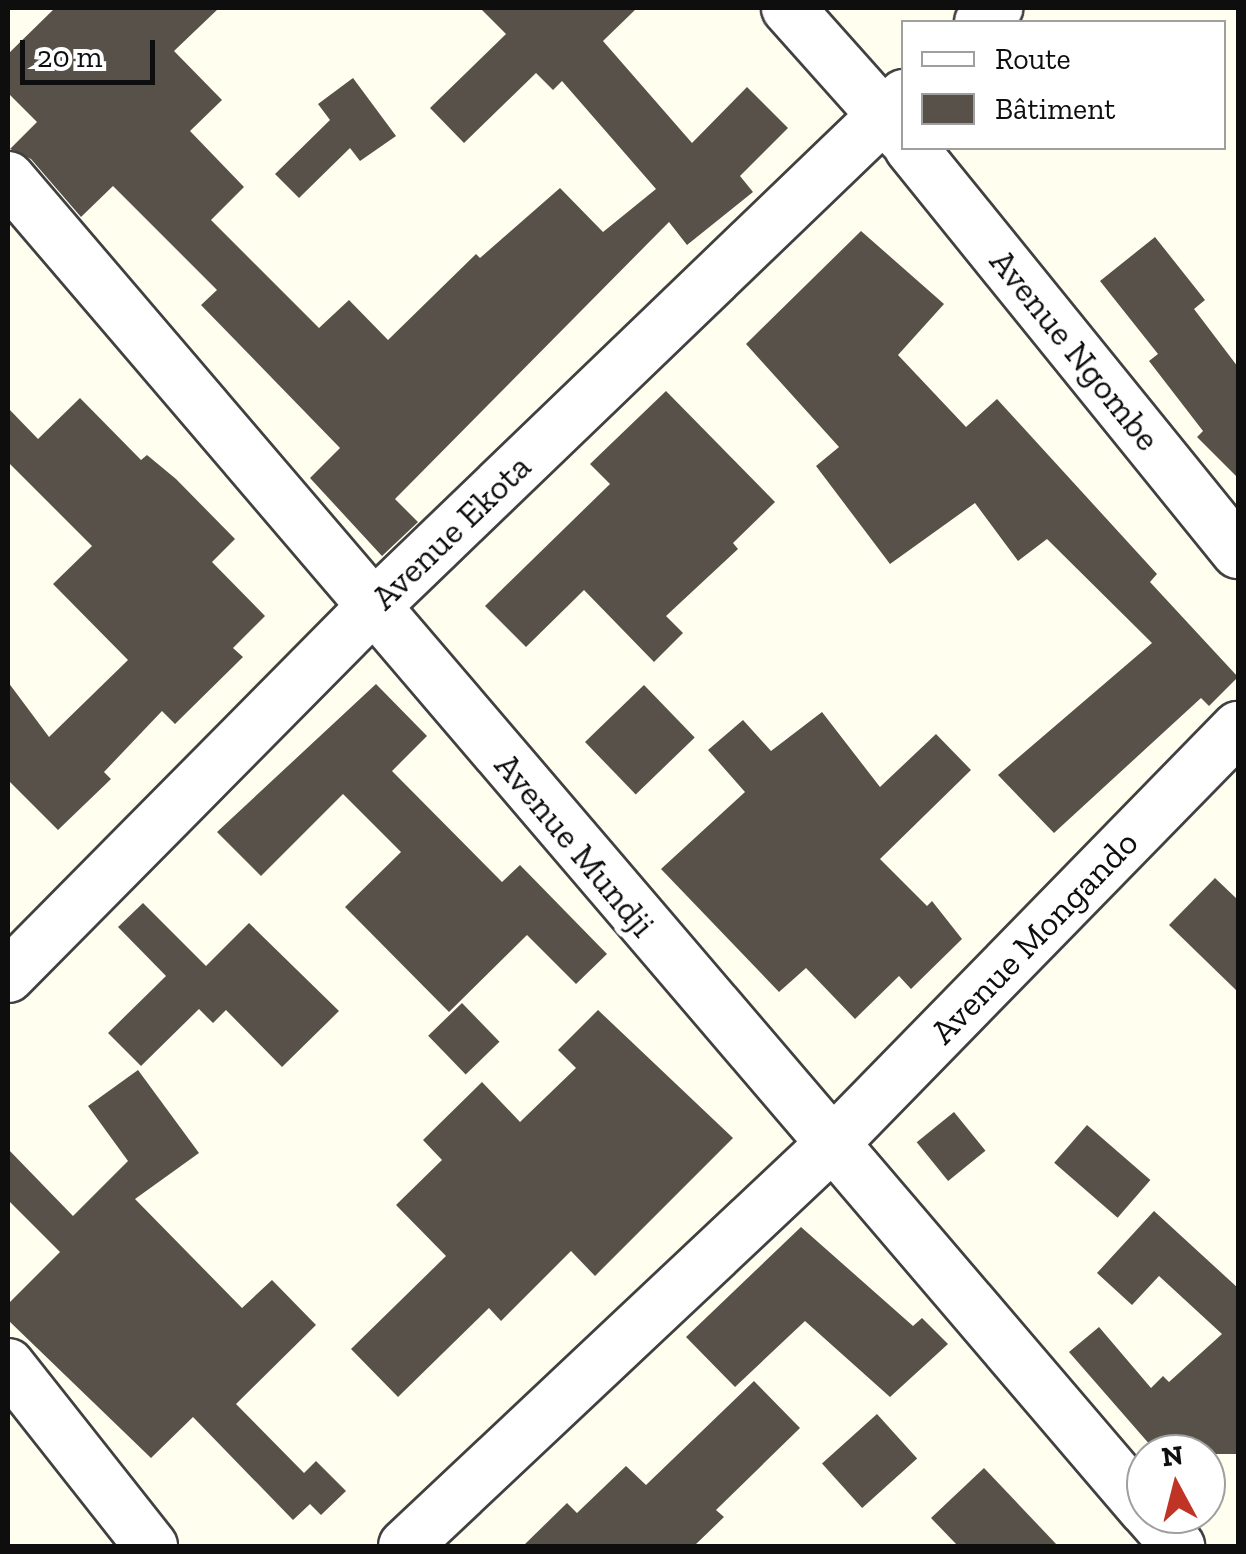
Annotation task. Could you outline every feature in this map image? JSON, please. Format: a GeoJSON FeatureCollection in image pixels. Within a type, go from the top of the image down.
{"type":"FeatureCollection","features":[{"type":"Feature","properties":{"kind":"street","name":"Avenue Ngombe"},"geometry":{"type":"LineString","coordinates":[[788,8],[901,124]]}},
{"type":"Feature","properties":{"kind":"street","name":"Avenue Ekota"},"geometry":{"type":"LineString","coordinates":[[8,976],[374,606],[901,124]]}},
{"type":"Feature","properties":{"kind":"street","name":"Avenue Ngombe"},"geometry":{"type":"LineString","coordinates":[[921,150],[1238,552]]}},
{"type":"Feature","properties":{"kind":"street","name":"Avenue Mundji"},"geometry":{"type":"LineString","coordinates":[[8,178],[829,1146],[1126,1487]]}},
{"type":"Feature","properties":{"kind":"street","name":"Avenue Mongando"},"geometry":{"type":"LineString","coordinates":[[405,1546],[829,1146],[1238,728]]}},
{"type":"Feature","properties":{"kind":"street"},"geometry":{"type":"LineString","coordinates":[[8,1364],[151,1546]]}},
{"type":"Feature","properties":{"kind":"building"},"geometry":{"type":"Polygon","coordinates":[[[55,8],[219,8],[174,51],[222,100],[190,131],[244,187],[211,220],[319,328],[349,300],[388,340],[476,254],[480,258],[560,188],[603,232],[656,189],[562,81],[553,90],[536,73],[464,143],[430,108],[506,34],[480,8],[637,8],[603,41],[692,143],[747,87],[788,128],[740,176],[753,192],[687,245],[669,222],[395,499],[418,522],[382,556],[310,478],[340,448],[201,305],[217,290],[113,186],[81,217],[31,159],[10,149],[37,122],[8,93],[8,54],[55,8]]]}},
{"type":"Feature","properties":{"kind":"building"},"geometry":{"type":"Polygon","coordinates":[[[353,78],[396,136],[360,161],[350,148],[299,198],[275,174],[330,120],[318,104],[353,78]]]}},
{"type":"Feature","properties":{"kind":"building"},"geometry":{"type":"Polygon","coordinates":[[[861,231],[944,304],[898,355],[966,427],[997,399],[1157,574],[1150,582],[1238,677],[1209,706],[1201,698],[1054,833],[998,775],[1152,643],[1047,539],[1018,561],[975,503],[890,564],[816,466],[839,447],[746,344],[861,231]]]}},
{"type":"Feature","properties":{"kind":"building"},"geometry":{"type":"Polygon","coordinates":[[[1155,237],[1205,300],[1194,309],[1238,367],[1238,478],[1197,437],[1203,431],[1149,361],[1158,354],[1100,281],[1155,237]]]}},
{"type":"Feature","properties":{"kind":"building"},"geometry":{"type":"Polygon","coordinates":[[[666,391],[775,502],[733,543],[738,549],[666,616],[683,633],[654,662],[584,590],[526,647],[485,606],[610,484],[590,464],[666,391]]]}},
{"type":"Feature","properties":{"kind":"building"},"geometry":{"type":"Polygon","coordinates":[[[80,398],[141,460],[147,455],[176,479],[235,539],[212,562],[265,616],[233,648],[243,657],[175,724],[162,711],[104,772],[111,779],[58,830],[8,780],[8,682],[49,737],[128,660],[53,584],[92,546],[8,462],[8,408],[38,439],[80,398]]]}},
{"type":"Feature","properties":{"kind":"building"},"geometry":{"type":"Polygon","coordinates":[[[376,684],[427,736],[392,771],[502,882],[520,865],[607,954],[576,984],[527,935],[449,1012],[345,907],[401,852],[343,794],[261,876],[217,832],[376,684]]]}},
{"type":"Feature","properties":{"kind":"building"},"geometry":{"type":"Polygon","coordinates":[[[644,685],[695,738],[636,794],[585,742],[644,685]]]}},
{"type":"Feature","properties":{"kind":"building"},"geometry":{"type":"Polygon","coordinates":[[[822,712],[880,787],[936,734],[971,770],[880,859],[927,906],[932,901],[962,939],[911,989],[899,976],[855,1019],[806,968],[779,992],[661,869],[745,792],[708,750],[743,720],[771,751],[822,712]]]}},
{"type":"Feature","properties":{"kind":"building"},"geometry":{"type":"Polygon","coordinates":[[[1215,878],[1238,900],[1238,992],[1169,925],[1215,878]]]}},
{"type":"Feature","properties":{"kind":"building"},"geometry":{"type":"Polygon","coordinates":[[[143,903],[206,966],[249,923],[339,1011],[282,1067],[226,1010],[213,1023],[199,1009],[141,1066],[108,1033],[166,976],[118,927],[143,903]]]}},
{"type":"Feature","properties":{"kind":"building"},"geometry":{"type":"Polygon","coordinates":[[[462,1003],[500,1042],[466,1074],[428,1036],[462,1003]]]}},
{"type":"Feature","properties":{"kind":"building"},"geometry":{"type":"Polygon","coordinates":[[[598,1010],[733,1138],[595,1276],[571,1251],[501,1321],[489,1308],[398,1397],[351,1349],[446,1256],[396,1205],[442,1160],[423,1140],[482,1082],[520,1122],[576,1068],[558,1050],[598,1010]]]}},
{"type":"Feature","properties":{"kind":"building"},"geometry":{"type":"Polygon","coordinates":[[[138,1070],[199,1153],[135,1199],[242,1308],[272,1280],[316,1325],[236,1404],[304,1473],[316,1461],[346,1491],[321,1515],[310,1504],[293,1520],[193,1417],[151,1458],[8,1320],[8,1304],[60,1252],[8,1200],[8,1149],[73,1216],[128,1161],[88,1106],[138,1070]]]}},
{"type":"Feature","properties":{"kind":"building"},"geometry":{"type":"Polygon","coordinates":[[[954,1112],[985,1151],[948,1181],[917,1142],[954,1112]]]}},
{"type":"Feature","properties":{"kind":"building"},"geometry":{"type":"Polygon","coordinates":[[[1087,1125],[1150,1180],[1118,1218],[1054,1163],[1087,1125]]]}},
{"type":"Feature","properties":{"kind":"building"},"geometry":{"type":"Polygon","coordinates":[[[1154,1211],[1238,1288],[1238,1454],[1226,1454],[1226,1434],[1141,1434],[1069,1352],[1099,1327],[1151,1388],[1163,1376],[1169,1382],[1222,1334],[1159,1276],[1132,1305],[1097,1273],[1154,1211]]]}},
{"type":"Feature","properties":{"kind":"building"},"geometry":{"type":"Polygon","coordinates":[[[801,1227],[913,1326],[922,1318],[948,1344],[890,1397],[805,1321],[735,1387],[686,1337],[801,1227]]]}},
{"type":"Feature","properties":{"kind":"building"},"geometry":{"type":"Polygon","coordinates":[[[754,1381],[800,1428],[716,1510],[724,1517],[694,1546],[523,1546],[567,1503],[577,1513],[626,1466],[646,1485],[754,1381]]]}},
{"type":"Feature","properties":{"kind":"building"},"geometry":{"type":"Polygon","coordinates":[[[877,1414],[917,1459],[862,1508],[822,1464],[877,1414]]]}},
{"type":"Feature","properties":{"kind":"building"},"geometry":{"type":"Polygon","coordinates":[[[984,1468],[1058,1546],[958,1546],[931,1518],[984,1468]]]}}]}
